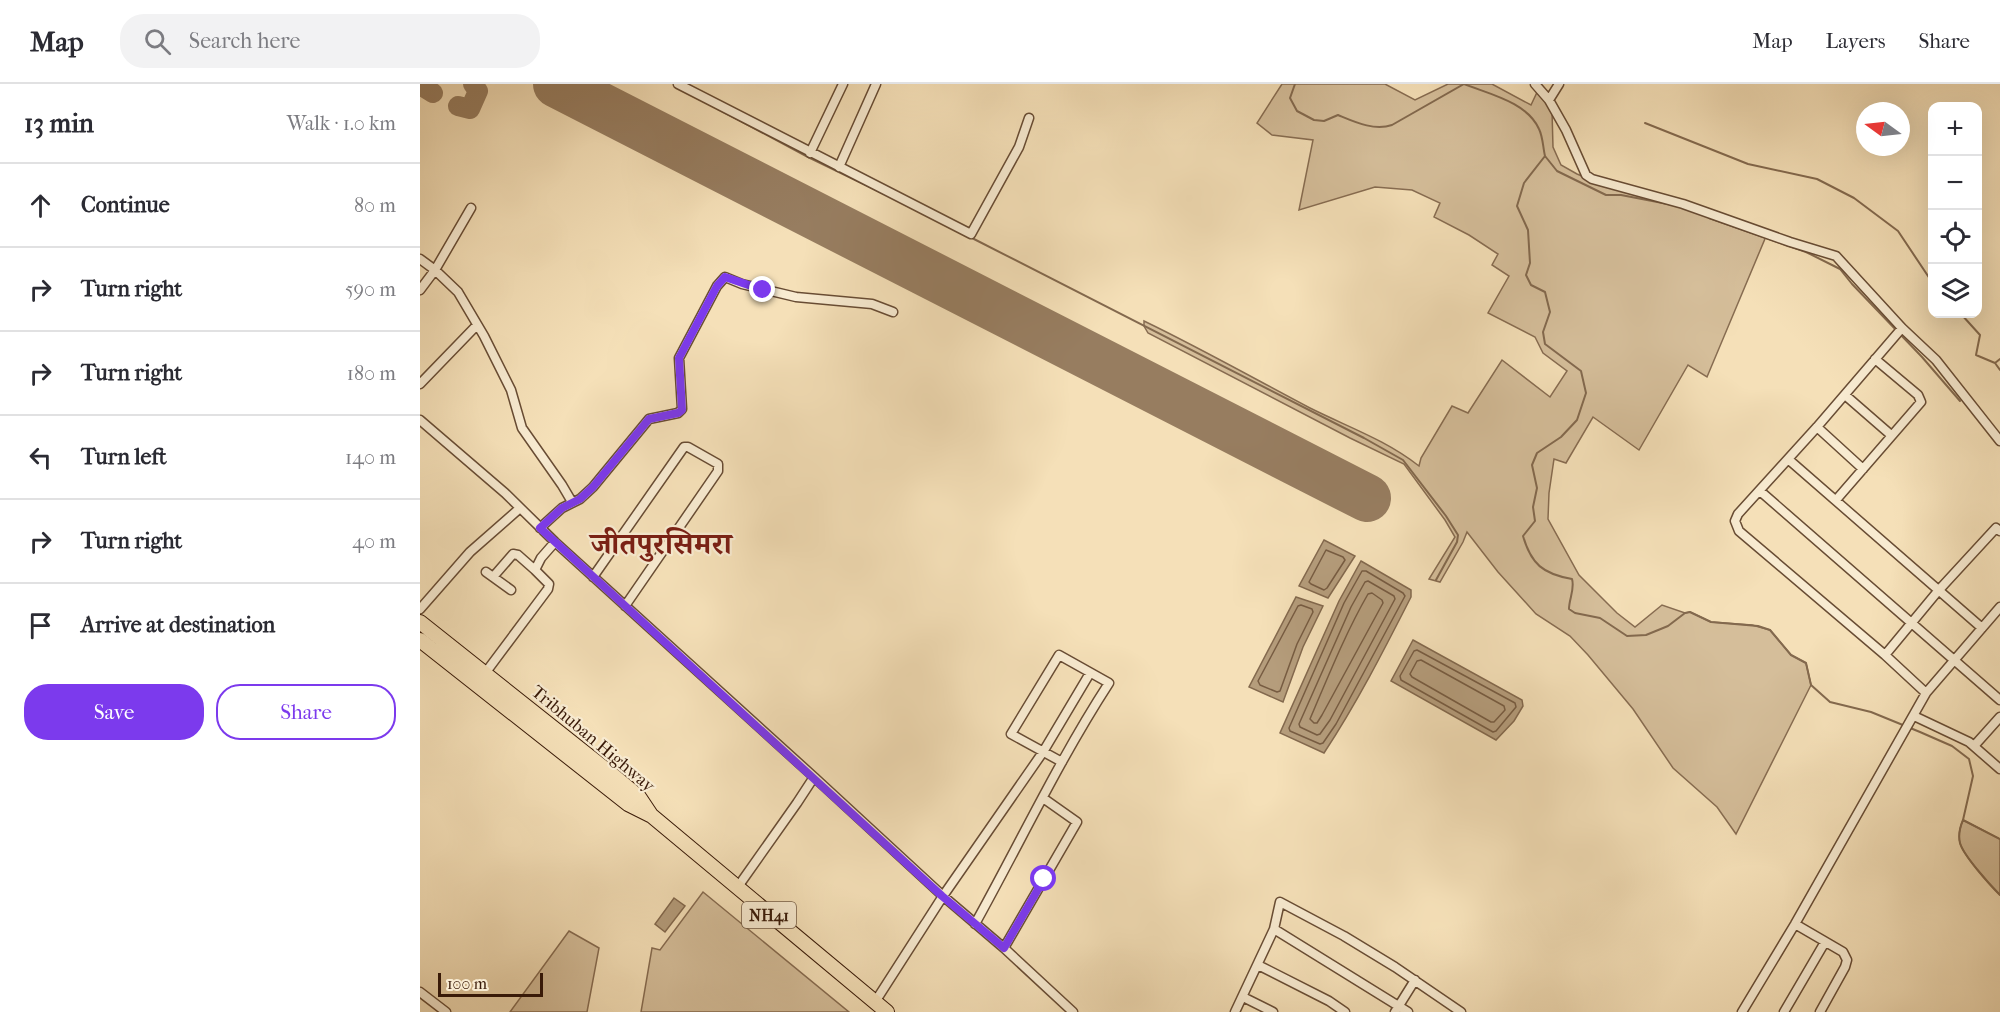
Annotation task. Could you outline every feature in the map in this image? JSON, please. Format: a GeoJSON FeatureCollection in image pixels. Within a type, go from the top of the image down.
{"type":"FeatureCollection","features":[{"type":"Feature","properties":{"kind":"highway","name":"Tribhuban Highway"},"geometry":{"type":"LineString","coordinates":[[420,622],[486,672],[639,797],[652,816]]}},
{"type":"Feature","properties":{"kind":"highway","name":"Tribhuban Highway"},"geometry":{"type":"LineString","coordinates":[[420,640],[628,804],[652,816]]}},
{"type":"Feature","properties":{"kind":"highway","name":"NH41"},"geometry":{"type":"LineString","coordinates":[[652,816],[887,1012]]}},
{"type":"Feature","properties":{"kind":"street"},"geometry":{"type":"LineString","coordinates":[[678,84],[971,234],[1019,147],[1029,118]]}},
{"type":"Feature","properties":{"kind":"street"},"geometry":{"type":"LineString","coordinates":[[810,153],[843,84]]}},
{"type":"Feature","properties":{"kind":"street"},"geometry":{"type":"LineString","coordinates":[[839,167],[876,84]]}},
{"type":"Feature","properties":{"kind":"street"},"geometry":{"type":"LineString","coordinates":[[1535,84],[1549,100],[1566,130],[1586,175],[1592,180],[1683,204],[1836,256],[1899,331],[1936,360],[2000,441]]}},
{"type":"Feature","properties":{"kind":"street"},"geometry":{"type":"LineString","coordinates":[[1549,100],[1559,84]]}},
{"type":"Feature","properties":{"kind":"street"},"geometry":{"type":"LineString","coordinates":[[420,290],[435,270],[471,208]]}},
{"type":"Feature","properties":{"kind":"street"},"geometry":{"type":"LineString","coordinates":[[420,259],[458,292],[511,390],[522,428],[572,502]]}},
{"type":"Feature","properties":{"kind":"street"},"geometry":{"type":"LineString","coordinates":[[540,528],[593,487],[649,419],[678,413],[682,410],[679,358],[717,286],[725,277],[742,284],[796,297],[872,304],[892,312]]}},
{"type":"Feature","properties":{"kind":"street"},"geometry":{"type":"LineString","coordinates":[[420,384],[477,325]]}},
{"type":"Feature","properties":{"kind":"street"},"geometry":{"type":"LineString","coordinates":[[1899,331],[1817,427],[1738,514],[1735,521],[1739,531],[1885,655],[1926,693]]}},
{"type":"Feature","properties":{"kind":"street"},"geometry":{"type":"LineString","coordinates":[[1836,500],[1921,402],[1918,396],[1875,359]]}},
{"type":"Feature","properties":{"kind":"street"},"geometry":{"type":"LineString","coordinates":[[1845,395],[1891,435]]}},
{"type":"Feature","properties":{"kind":"street"},"geometry":{"type":"LineString","coordinates":[[420,420],[505,493],[555,542],[942,896],[1004,948],[1073,1012]]}},
{"type":"Feature","properties":{"kind":"street"},"geometry":{"type":"LineString","coordinates":[[1817,427],[1863,469]]}},
{"type":"Feature","properties":{"kind":"street"},"geometry":{"type":"LineString","coordinates":[[593,577],[684,447],[718,464],[718,471],[625,606]]}},
{"type":"Feature","properties":{"kind":"street"},"geometry":{"type":"LineString","coordinates":[[1788,459],[1982,628]]}},
{"type":"Feature","properties":{"kind":"street"},"geometry":{"type":"LineString","coordinates":[[1760,491],[2000,700]]}},
{"type":"Feature","properties":{"kind":"street"},"geometry":{"type":"LineString","coordinates":[[420,609],[470,552],[520,508]]}},
{"type":"Feature","properties":{"kind":"street"},"geometry":{"type":"LineString","coordinates":[[1885,655],[1938,591],[1996,528],[2000,531]]}},
{"type":"Feature","properties":{"kind":"street"},"geometry":{"type":"LineString","coordinates":[[535,570],[541,558],[555,542]]}},
{"type":"Feature","properties":{"kind":"street"},"geometry":{"type":"LineString","coordinates":[[486,672],[549,584],[518,555],[513,554],[490,574],[511,590]]}},
{"type":"Feature","properties":{"kind":"street"},"geometry":{"type":"LineString","coordinates":[[1742,1012],[1905,734],[1926,693],[2000,607]]}},
{"type":"Feature","properties":{"kind":"street"},"geometry":{"type":"LineString","coordinates":[[975,924],[1043,798],[1062,762],[1079,729],[1109,682],[1059,655],[1011,734],[1062,762]]}},
{"type":"Feature","properties":{"kind":"street"},"geometry":{"type":"LineString","coordinates":[[875,1002],[942,896],[1043,752],[1090,673]]}},
{"type":"Feature","properties":{"kind":"street"},"geometry":{"type":"LineString","coordinates":[[1974,746],[2000,717]]}},
{"type":"Feature","properties":{"kind":"street"},"geometry":{"type":"LineString","coordinates":[[1912,720],[1974,746],[2000,769]]}},
{"type":"Feature","properties":{"kind":"street"},"geometry":{"type":"LineString","coordinates":[[737,888],[814,777]]}},
{"type":"Feature","properties":{"kind":"street"},"geometry":{"type":"LineString","coordinates":[[1004,948],[1077,822],[1043,798]]}},
{"type":"Feature","properties":{"kind":"street"},"geometry":{"type":"LineString","coordinates":[[1235,1012],[1274,928],[1280,902],[1344,936],[1461,1012]]}},
{"type":"Feature","properties":{"kind":"street"},"geometry":{"type":"LineString","coordinates":[[1795,924],[1842,952],[1847,960],[1820,1012]]}},
{"type":"Feature","properties":{"kind":"street"},"geometry":{"type":"LineString","coordinates":[[1274,928],[1397,1009],[1408,1012]]}},
{"type":"Feature","properties":{"kind":"street"},"geometry":{"type":"LineString","coordinates":[[1784,1012],[1825,942]]}},
{"type":"Feature","properties":{"kind":"street"},"geometry":{"type":"LineString","coordinates":[[1258,965],[1346,1012]]}},
{"type":"Feature","properties":{"kind":"street"},"geometry":{"type":"LineString","coordinates":[[1397,1009],[1415,980]]}},
{"type":"Feature","properties":{"kind":"street"},"geometry":{"type":"LineString","coordinates":[[420,992],[446,1012]]}},
{"type":"Feature","properties":{"kind":"street"},"geometry":{"type":"LineString","coordinates":[[1243,997],[1273,1012]]}},
{"type":"Feature","properties":{"kind":"shaded area"},"geometry":{"type":"Polygon","coordinates":[[[1282,84],[1385,84],[1415,100],[1448,84],[1492,84],[1531,105],[1540,86],[1552,111],[1553,147],[1561,165],[1607,186],[1767,234],[1707,377],[1688,365],[1639,450],[1593,417],[1566,463],[1554,459],[1549,493],[1548,519],[1579,575],[1617,613],[1635,627],[1662,605],[1685,613],[1690,612],[1711,622],[1752,625],[1770,630],[1791,655],[1806,663],[1811,685],[1736,834],[1717,807],[1673,768],[1633,709],[1588,655],[1570,636],[1536,614],[1498,572],[1467,532],[1440,582],[1429,579],[1455,537],[1404,464],[1148,333],[1144,321],[1310,408],[1380,441],[1419,466],[1421,458],[1452,406],[1468,413],[1502,360],[1550,397],[1567,371],[1543,353],[1535,337],[1488,313],[1509,276],[1492,265],[1498,254],[1469,235],[1434,217],[1440,203],[1412,190],[1375,187],[1299,210],[1313,140],[1272,135],[1257,123],[1282,84]]]}},
{"type":"Feature","properties":{"kind":"shaded area"},"geometry":{"type":"Polygon","coordinates":[[[1963,820],[2000,839],[2000,895],[1977,870],[1962,848],[1959,834],[1963,820]]]}},
{"type":"Feature","properties":{"kind":"shaded area"},"geometry":{"type":"Polygon","coordinates":[[[703,892],[849,1012],[641,1012],[652,948],[660,950],[703,892]]]}},
{"type":"Feature","properties":{"kind":"shaded area"},"geometry":{"type":"Polygon","coordinates":[[[569,931],[599,948],[587,1012],[510,1012],[569,931]]]}},
{"type":"Feature","properties":{"kind":"water"},"geometry":{"type":"Polygon","coordinates":[[[1324,540],[1355,556],[1328,598],[1299,586],[1324,540]]]}},
{"type":"Feature","properties":{"kind":"water"},"geometry":{"type":"Polygon","coordinates":[[[1361,561],[1411,590],[1411,597],[1359,696],[1324,753],[1280,733],[1339,601],[1361,561]]]}},
{"type":"Feature","properties":{"kind":"water"},"geometry":{"type":"Polygon","coordinates":[[[1296,597],[1323,606],[1303,647],[1283,702],[1249,687],[1296,597]]]}},
{"type":"Feature","properties":{"kind":"water"},"geometry":{"type":"Polygon","coordinates":[[[1413,640],[1522,700],[1523,706],[1514,721],[1496,740],[1391,681],[1413,640]]]}},
{"type":"Feature","properties":{"kind":"water"},"geometry":{"type":"Polygon","coordinates":[[[674,898],[685,906],[665,932],[655,924],[674,898]]]}},
{"type":"Feature","properties":{"kind":"waterway"},"geometry":{"type":"LineString","coordinates":[[1295,84],[1290,98],[1297,111],[1314,120],[1324,121],[1338,115],[1358,123],[1385,127],[1464,84],[1517,106],[1526,112],[1539,129],[1545,156],[1524,183],[1517,206],[1528,230],[1530,263],[1526,275],[1531,285],[1545,292],[1550,312],[1543,332],[1545,344],[1581,371],[1586,393],[1577,420],[1561,437],[1537,453],[1532,465],[1537,488],[1533,507],[1535,521],[1523,536],[1534,561],[1546,571],[1572,579],[1569,609],[1575,613],[1600,618],[1627,636],[1646,635],[1668,626],[1685,613],[1690,612],[1711,622],[1758,626],[1770,630],[1791,655],[1806,663],[1811,685],[1830,702],[1871,712],[1920,732],[1952,746],[1969,759],[1973,776],[1963,820],[2000,839]]}},
{"type":"Feature","properties":{"kind":"waterway"},"geometry":{"type":"LineString","coordinates":[[718,109],[884,194]]}},
{"type":"Feature","properties":{"kind":"waterway"},"geometry":{"type":"LineString","coordinates":[[1645,123],[1748,164],[1817,179],[1854,198],[1898,231],[1928,276]]}},
{"type":"Feature","properties":{"kind":"waterway"},"geometry":{"type":"LineString","coordinates":[[1545,156],[1557,171],[1606,195],[1621,195],[1673,205]]}},
{"type":"Feature","properties":{"kind":"waterway"},"geometry":{"type":"LineString","coordinates":[[1709,218],[1806,252],[1840,269],[1960,401]]}},
{"type":"Feature","properties":{"kind":"waterway"},"geometry":{"type":"LineString","coordinates":[[970,237],[1403,460],[1458,535],[1457,542],[1436,580]]}},
{"type":"Feature","properties":{"kind":"waterway"},"geometry":{"type":"LineString","coordinates":[[1965,318],[1980,335],[1976,355],[1995,363],[2000,370]]}},
{"type":"Feature","properties":{"kind":"waterway"},"geometry":{"type":"LineString","coordinates":[[1995,363],[2000,359]]}},
{"type":"Feature","properties":{"kind":"waterway"},"geometry":{"type":"LineString","coordinates":[[1963,820],[1959,834],[1962,848],[1977,870],[2000,895]]}},
{"type":"Feature","properties":{"kind":"taxiway"},"geometry":{"type":"LineString","coordinates":[[426,84],[425,88],[433,93]]}},
{"type":"Feature","properties":{"kind":"taxiway"},"geometry":{"type":"LineString","coordinates":[[458,106],[470,109],[478,91],[473,84]]}},
{"type":"Feature","properties":{"kind":"runway"},"geometry":{"type":"LineString","coordinates":[[557,84],[1367,498]]}},
{"type":"Feature","properties":{"kind":"district","name":"जीतपुरसिमरा"},"geometry":{"type":"Point","coordinates":[661,544]}},
{"type":"Feature","properties":{"kind":"route"},"geometry":{"type":"LineString","coordinates":[[763,290],[725,277],[717,286],[679,358],[682,410],[678,413],[649,419],[593,487],[580,499],[562,508],[540,528],[942,896],[1004,948],[1044,879]]}}]}
